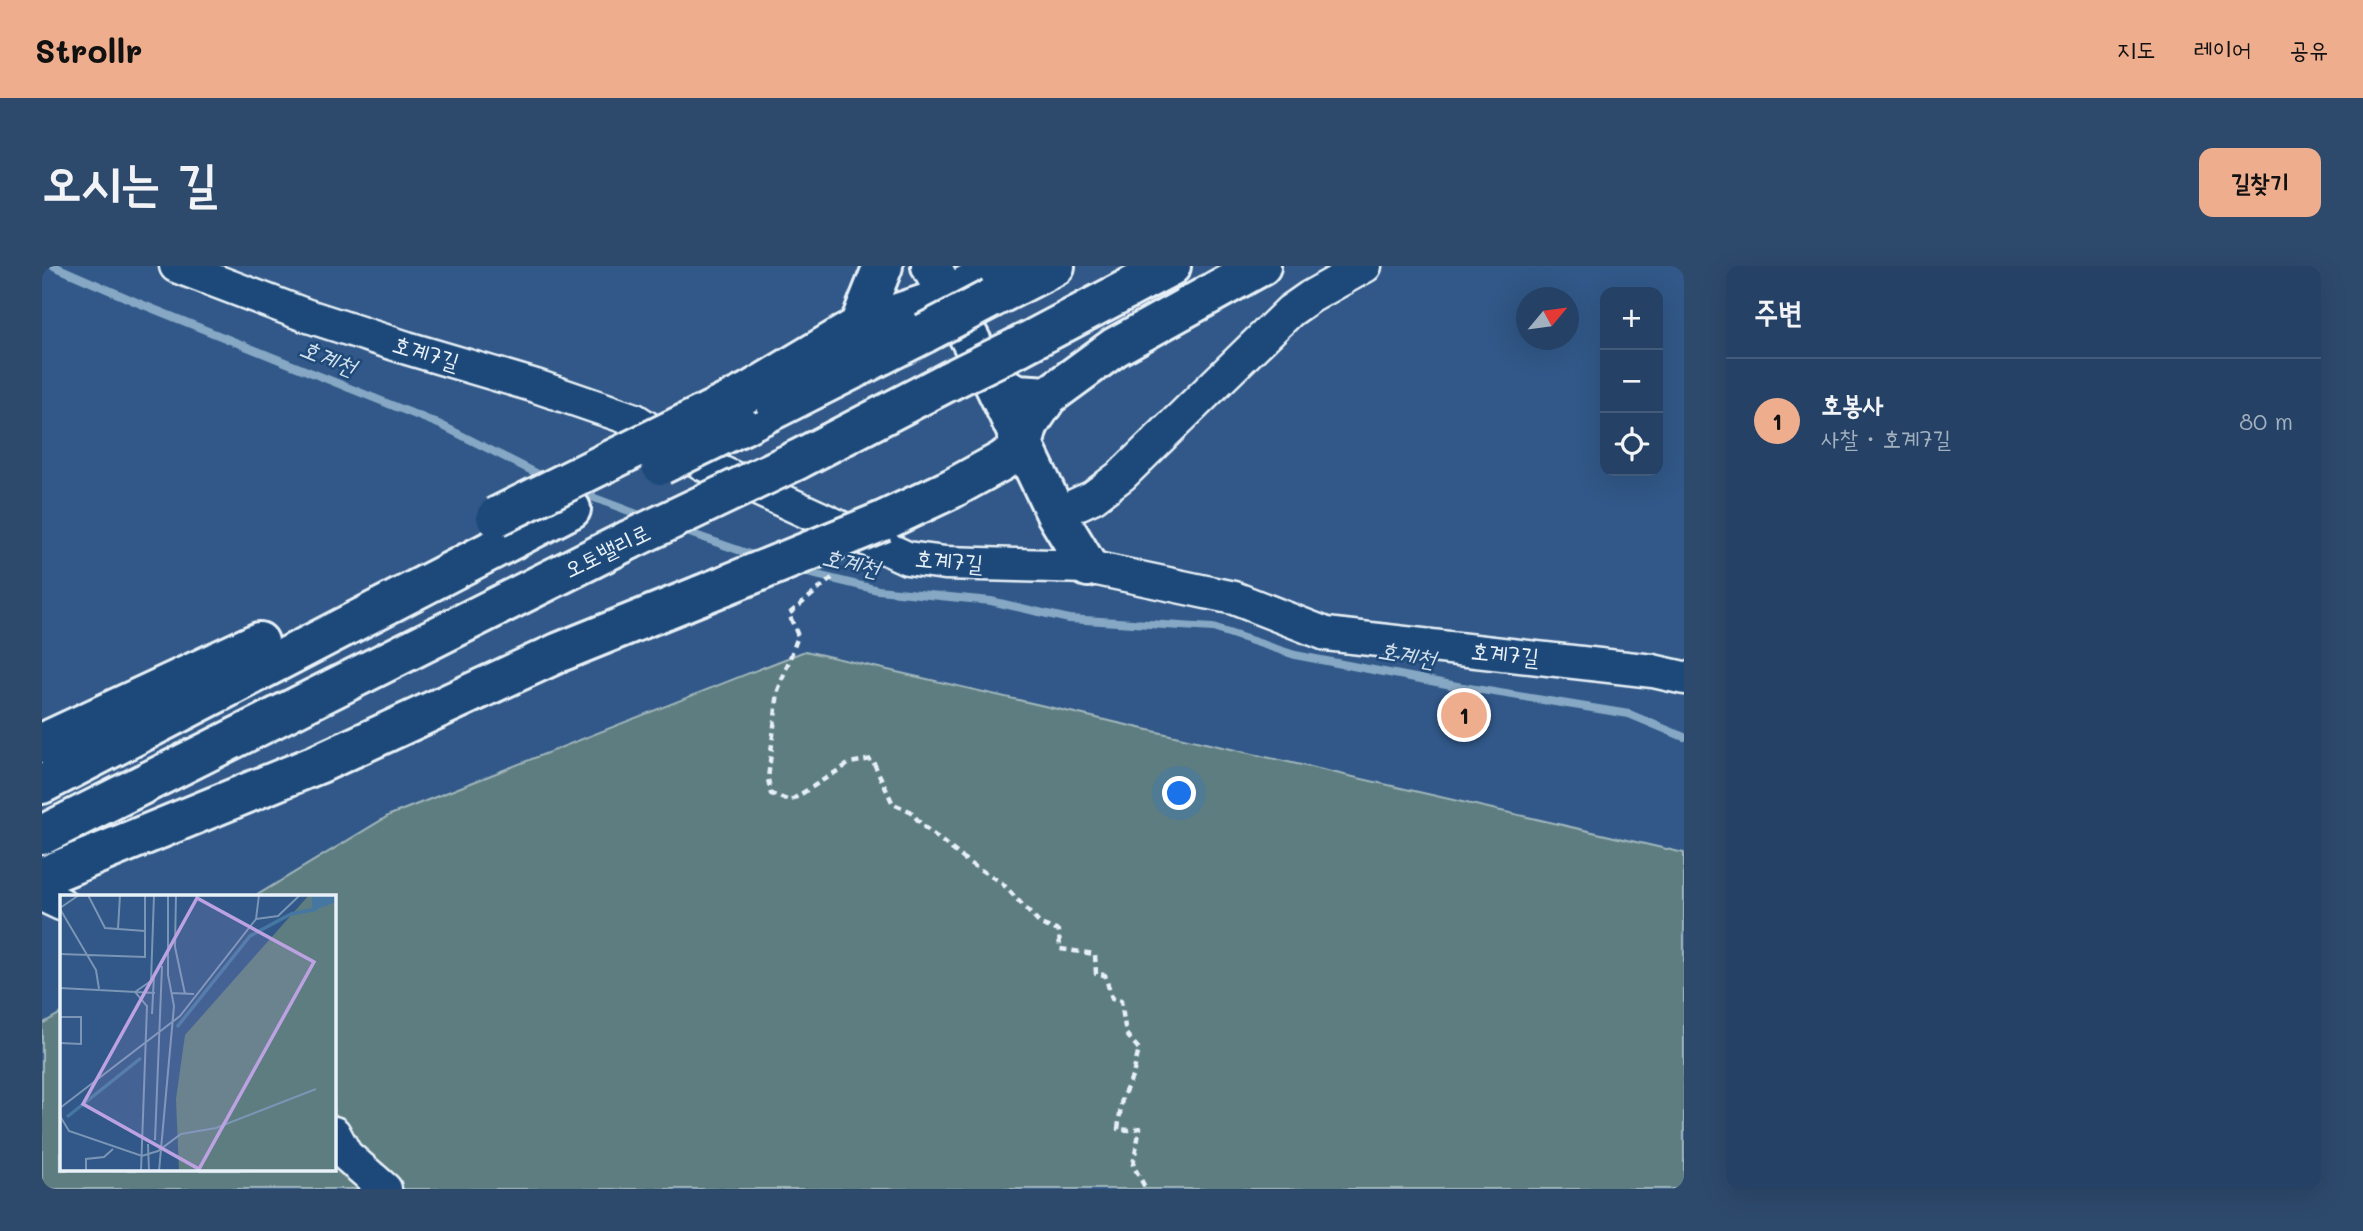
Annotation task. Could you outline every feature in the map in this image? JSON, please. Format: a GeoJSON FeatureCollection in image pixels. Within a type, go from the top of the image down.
{"type":"FeatureCollection","features":[{"type":"Feature","properties":{"kind":"main road"},"geometry":{"type":"LineString","coordinates":[[859,326],[883,266]]}},
{"type":"Feature","properties":{"kind":"main road"},"geometry":{"type":"LineString","coordinates":[[42,784],[571,509],[745,409],[859,326],[939,282],[1012,266]]}},
{"type":"Feature","properties":{"kind":"main road"},"geometry":{"type":"LineString","coordinates":[[42,743],[257,643],[496,517],[925,333],[1055,266]]}},
{"type":"Feature","properties":{"kind":"main road","name":"오토밸리로"},"geometry":{"type":"LineString","coordinates":[[45,833],[629,540],[797,460],[1171,266]]}},
{"type":"Feature","properties":{"kind":"main road"},"geometry":{"type":"LineString","coordinates":[[42,877],[318,764],[560,652],[883,520],[951,489],[1002,461],[1023,445],[1029,424],[1048,396],[1115,347],[1261,266]]}},
{"type":"Feature","properties":{"kind":"main road"},"geometry":{"type":"LineString","coordinates":[[939,282],[993,382],[1056,514],[1088,568]]}},
{"type":"Feature","properties":{"kind":"main road"},"geometry":{"type":"LineString","coordinates":[[993,382],[1018,394],[1048,396]]}},
{"type":"Feature","properties":{"kind":"street","name":"호계7길"},"geometry":{"type":"LineString","coordinates":[[176,266],[305,315],[536,386],[635,420],[703,464],[907,558],[945,563],[1088,568],[1234,598],[1326,634],[1653,671],[1684,678]]}},
{"type":"Feature","properties":{"kind":"street"},"geometry":{"type":"LineString","coordinates":[[1056,514],[1093,497],[1122,475],[1290,310],[1365,266]]}},
{"type":"Feature","properties":{"kind":"street"},"geometry":{"type":"LineString","coordinates":[[42,895],[60,904]]}},
{"type":"Feature","properties":{"kind":"street"},"geometry":{"type":"LineString","coordinates":[[336,1137],[346,1155],[385,1189]]}},
{"type":"Feature","properties":{"kind":"path"},"geometry":{"type":"LineString","coordinates":[[834,576],[789,614],[798,636],[778,691],[768,779],[771,794],[790,801],[850,763],[872,759],[893,804],[909,811],[923,826],[968,862],[1002,883],[1040,923],[1059,931],[1060,949],[1095,954],[1096,974],[1105,975],[1112,999],[1121,1001],[1126,1034],[1139,1049],[1133,1075],[1122,1098],[1118,1129],[1140,1128],[1133,1165],[1146,1189]]}},
{"type":"Feature","properties":{"kind":"green space"},"geometry":{"type":"Polygon","coordinates":[[[805,651],[1684,853],[1684,1189],[42,1189],[42,1024],[60,1014],[60,1172],[336,1172],[336,895],[257,895],[390,815],[805,651]]]}},
{"type":"Feature","properties":{"kind":"waterway","name":"호계천"},"geometry":{"type":"LineString","coordinates":[[54,266],[441,425],[548,479]]}},
{"type":"Feature","properties":{"kind":"waterway","name":"호계천"},"geometry":{"type":"LineString","coordinates":[[576,491],[645,517]]}},
{"type":"Feature","properties":{"kind":"waterway","name":"호계천"},"geometry":{"type":"LineString","coordinates":[[681,530],[758,557]]}},
{"type":"Feature","properties":{"kind":"waterway","name":"호계천"},"geometry":{"type":"LineString","coordinates":[[800,571],[878,590],[991,601],[1069,619],[1213,628],[1295,655],[1457,686],[1629,714],[1684,737]]}},
{"type":"Feature","properties":{"kind":"place","name":"호봉사"},"geometry":{"type":"Point","coordinates":[1464,715]}}]}
